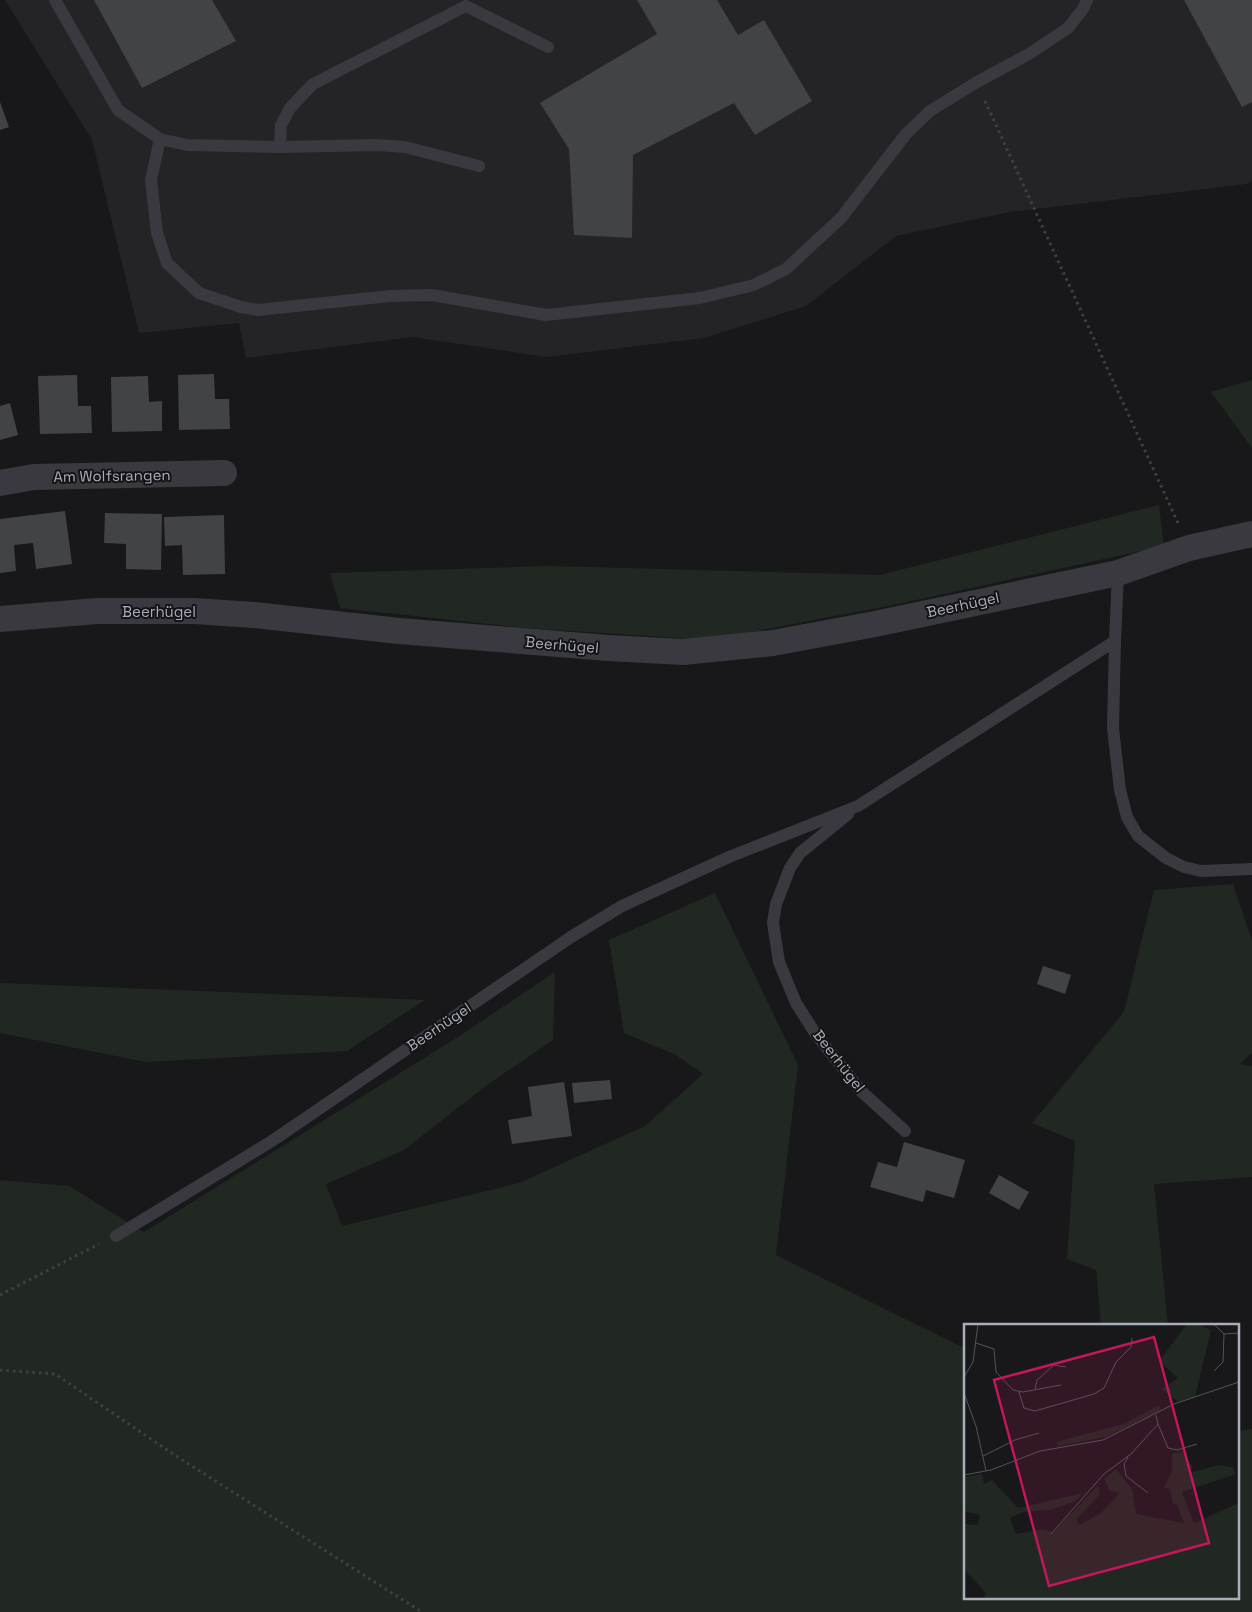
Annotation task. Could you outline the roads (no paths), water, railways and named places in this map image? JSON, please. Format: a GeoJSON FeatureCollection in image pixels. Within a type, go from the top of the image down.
{"type":"FeatureCollection","features":[{"type":"Feature","properties":{"kind":"street","name":"Am Wolfsrangen"},"geometry":{"type":"LineString","coordinates":[[0,483],[34,477],[224,474]]}},
{"type":"Feature","properties":{"kind":"street","name":"Beerhügel"},"geometry":{"type":"LineString","coordinates":[[0,619],[97,611],[194,611],[588,647],[683,652],[773,643],[875,624],[1118,573],[1189,548],[1252,534]]}},
{"type":"Feature","properties":{"kind":"lane"},"geometry":{"type":"LineString","coordinates":[[55,0],[118,110],[160,139],[187,145],[280,147],[405,146],[479,166]]}},
{"type":"Feature","properties":{"kind":"lane"},"geometry":{"type":"LineString","coordinates":[[160,139],[151,180],[157,234],[167,263],[199,293],[241,307],[258,310],[390,296],[432,295],[546,315],[700,298],[754,285],[786,269],[841,218],[906,134],[930,111],[977,82],[1029,54],[1068,28],[1083,9],[1087,0]]}},
{"type":"Feature","properties":{"kind":"lane"},"geometry":{"type":"LineString","coordinates":[[280,147],[281,125],[290,108],[313,84],[466,6],[548,47]]}},
{"type":"Feature","properties":{"kind":"lane"},"geometry":{"type":"LineString","coordinates":[[1118,573],[1113,728],[1120,790],[1127,817],[1138,836],[1166,858],[1184,867],[1201,871],[1252,869]]}},
{"type":"Feature","properties":{"kind":"lane","name":"Beerhügel"},"geometry":{"type":"LineString","coordinates":[[905,1131],[861,1091],[815,1032],[801,1010],[779,962],[773,922],[776,904],[790,868],[800,852],[858,806],[1115,641]]}},
{"type":"Feature","properties":{"kind":"lane","name":"Beerhügel"},"geometry":{"type":"LineString","coordinates":[[116,1236],[272,1141],[571,937],[622,906],[729,857],[858,806]]}}]}
